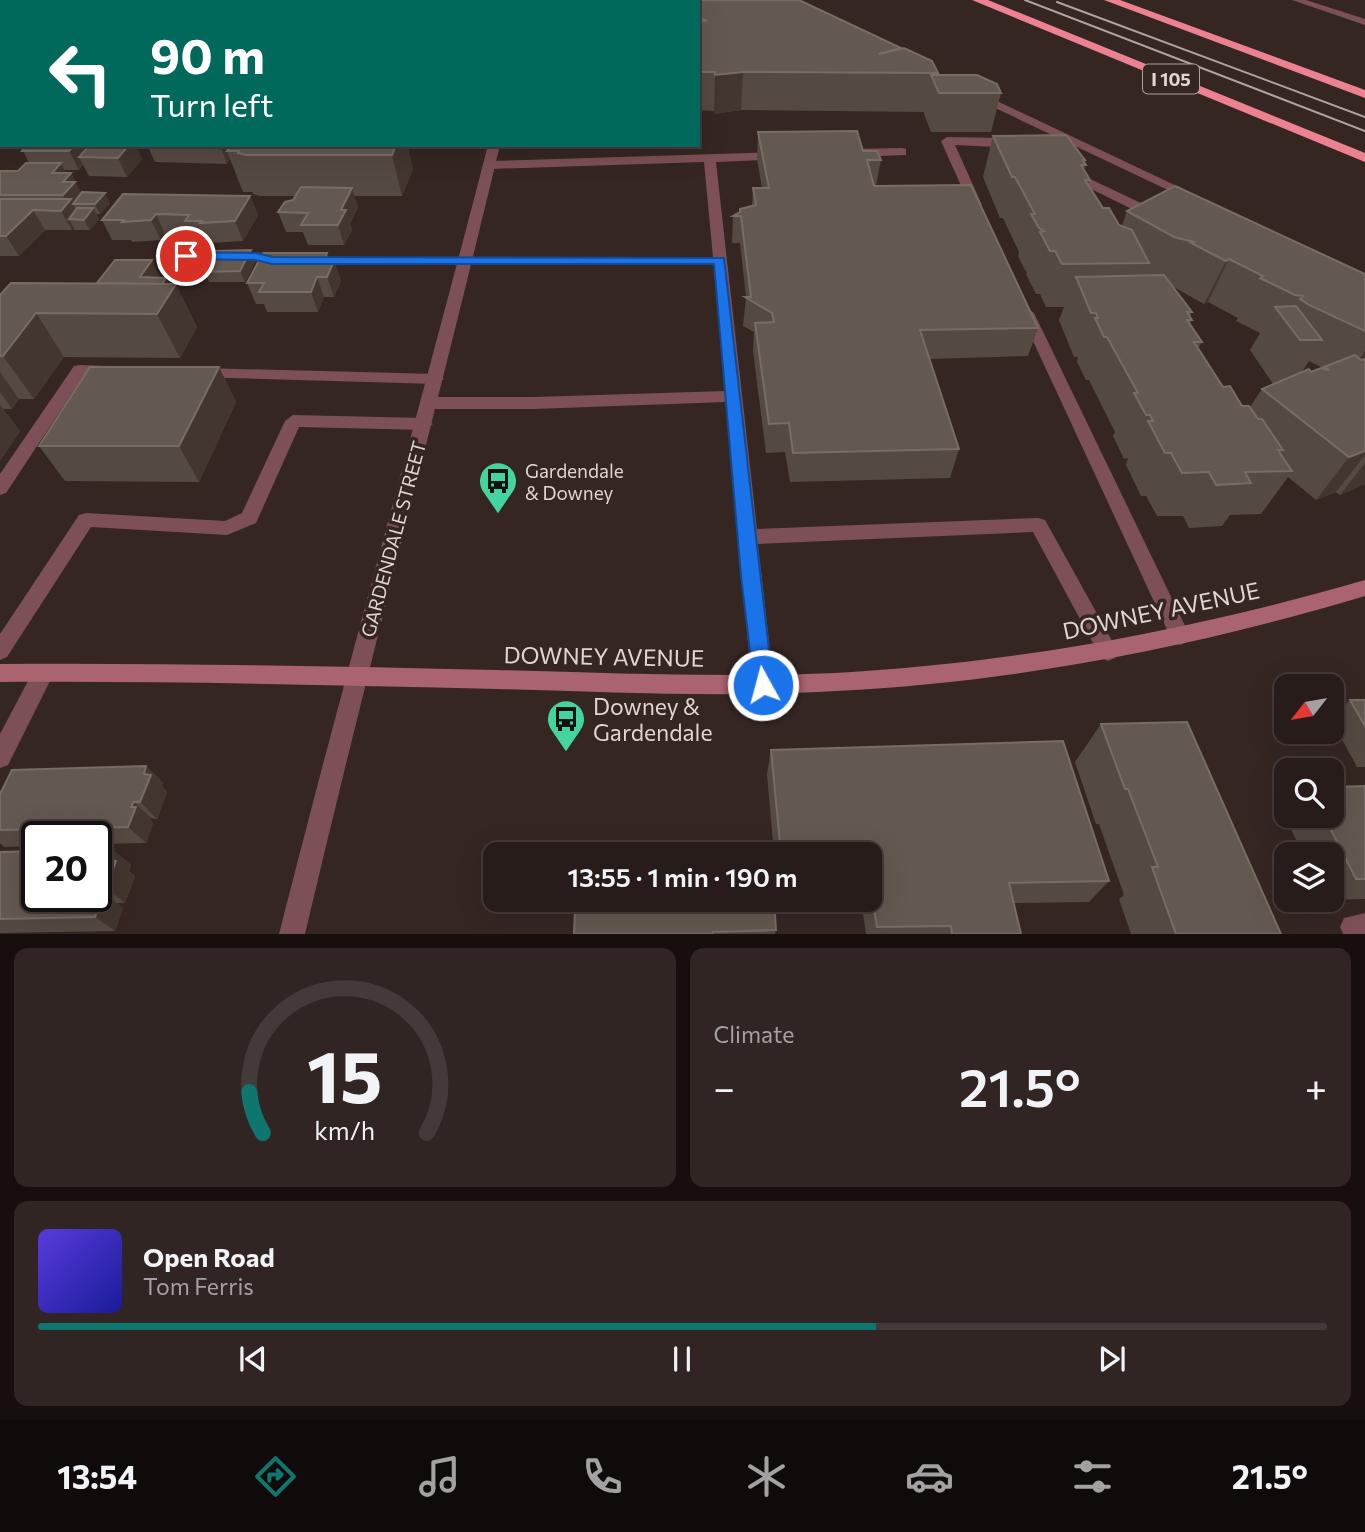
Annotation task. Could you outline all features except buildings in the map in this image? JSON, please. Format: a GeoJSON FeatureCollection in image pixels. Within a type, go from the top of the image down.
{"type":"FeatureCollection","features":[{"type":"Feature","properties":{"kind":"highway","name":"I 105"},"geometry":{"type":"LineString","coordinates":[[978,0],[1365,158]]}},
{"type":"Feature","properties":{"kind":"highway"},"geometry":{"type":"LineString","coordinates":[[1110,0],[1365,94]]}},
{"type":"Feature","properties":{"kind":"main road","name":"DOWNEY AVENUE"},"geometry":{"type":"LineString","coordinates":[[0,673],[355,676],[763,685],[906,677],[1009,667],[1108,652],[1324,601],[1365,587]]}},
{"type":"Feature","properties":{"kind":"street"},"geometry":{"type":"LineString","coordinates":[[1297,0],[1365,22]]}},
{"type":"Feature","properties":{"kind":"street"},"geometry":{"type":"LineString","coordinates":[[962,89],[1201,201]]}},
{"type":"Feature","properties":{"kind":"street"},"geometry":{"type":"LineString","coordinates":[[981,216],[947,141],[1006,142],[1028,153]]}},
{"type":"Feature","properties":{"kind":"street","name":"GARDENDALE STREET"},"geometry":{"type":"LineString","coordinates":[[292,933],[355,676],[425,424],[494,147]]}},
{"type":"Feature","properties":{"kind":"street"},"geometry":{"type":"LineString","coordinates":[[847,153],[902,152]]}},
{"type":"Feature","properties":{"kind":"street"},"geometry":{"type":"LineString","coordinates":[[490,165],[792,155]]}},
{"type":"Feature","properties":{"kind":"street"},"geometry":{"type":"LineString","coordinates":[[710,158],[763,685]]}},
{"type":"Feature","properties":{"kind":"street"},"geometry":{"type":"LineString","coordinates":[[1050,164],[1170,222]]}},
{"type":"Feature","properties":{"kind":"street"},"geometry":{"type":"LineString","coordinates":[[162,256],[256,256],[272,261],[720,261]]}},
{"type":"Feature","properties":{"kind":"street"},"geometry":{"type":"LineString","coordinates":[[1022,303],[1180,636]]}},
{"type":"Feature","properties":{"kind":"street"},"geometry":{"type":"LineString","coordinates":[[0,488],[80,370],[121,371]]}},
{"type":"Feature","properties":{"kind":"street"},"geometry":{"type":"LineString","coordinates":[[190,373],[436,379]]}},
{"type":"Feature","properties":{"kind":"street"},"geometry":{"type":"LineString","coordinates":[[430,403],[534,403],[733,396]]}},
{"type":"Feature","properties":{"kind":"street"},"geometry":{"type":"LineString","coordinates":[[0,650],[86,520],[227,527],[249,518],[293,421],[425,424]]}},
{"type":"Feature","properties":{"kind":"street"},"geometry":{"type":"LineString","coordinates":[[748,537],[1038,525],[1108,652]]}},
{"type":"Feature","properties":{"kind":"street"},"geometry":{"type":"LineString","coordinates":[[0,757],[43,673]]}},
{"type":"Feature","properties":{"kind":"tram line"},"geometry":{"type":"LineString","coordinates":[[1025,0],[1365,131]]}},
{"type":"Feature","properties":{"kind":"tram line"},"geometry":{"type":"LineString","coordinates":[[1057,2],[1365,117]]}},
{"type":"Feature","properties":{"kind":"place","name":"Gardendale & Downey"},"geometry":{"type":"Point","coordinates":[498,515]}},
{"type":"Feature","properties":{"kind":"place","name":"Downey & Gardendale"},"geometry":{"type":"Point","coordinates":[566,753]}},
{"type":"Feature","properties":{"kind":"route"},"geometry":{"type":"LineString","coordinates":[[186,256],[256,256],[272,261],[720,261],[763,685]]}}]}
